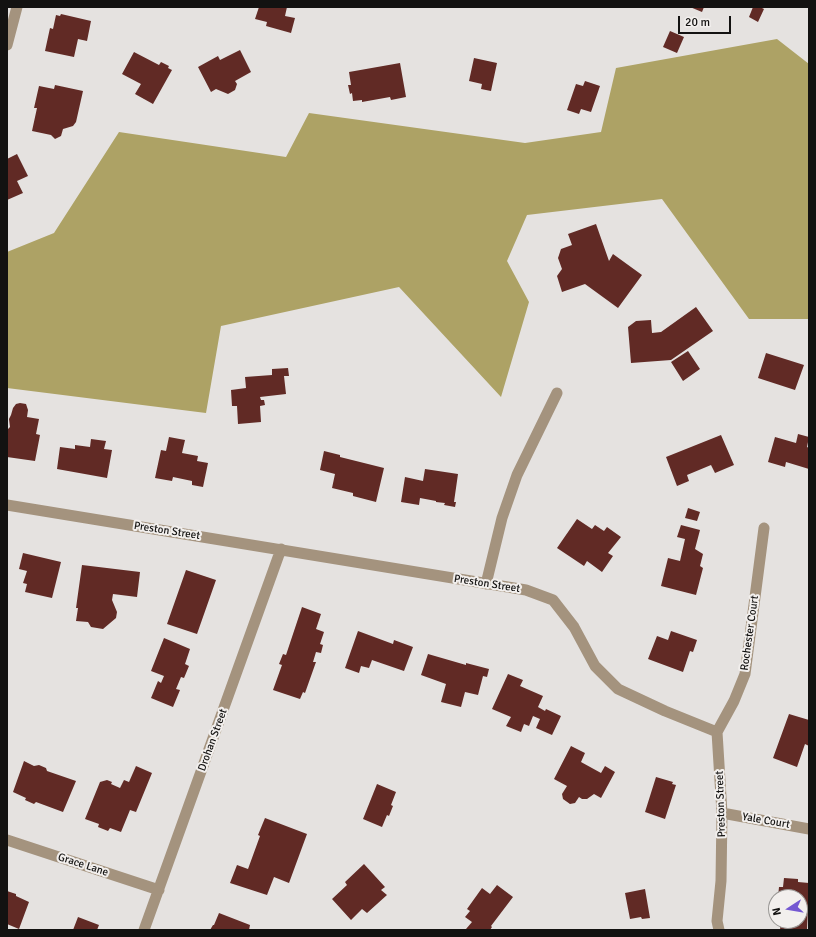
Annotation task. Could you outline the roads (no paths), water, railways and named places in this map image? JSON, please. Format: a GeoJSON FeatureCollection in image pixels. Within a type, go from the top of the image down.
{"type":"FeatureCollection","features":[{"type":"Feature","properties":{"kind":"street"},"geometry":{"type":"LineString","coordinates":[[7,45],[17,7]]}},
{"type":"Feature","properties":{"kind":"street"},"geometry":{"type":"LineString","coordinates":[[486,584],[502,518],[516,475],[556,392]]}},
{"type":"Feature","properties":{"kind":"street","name":"Preston Street"},"geometry":{"type":"LineString","coordinates":[[7,505],[526,590],[553,600],[574,627],[595,666],[618,689],[665,711],[717,732],[722,813],[721,880],[717,921],[719,930]]}},
{"type":"Feature","properties":{"kind":"street","name":"Rochester Court"},"geometry":{"type":"LineString","coordinates":[[717,732],[734,701],[745,674],[764,528]]}},
{"type":"Feature","properties":{"kind":"street","name":"Drohan Street"},"geometry":{"type":"LineString","coordinates":[[144,930],[281,549]]}},
{"type":"Feature","properties":{"kind":"street","name":"Yale Court"},"geometry":{"type":"LineString","coordinates":[[722,813],[809,829]]}},
{"type":"Feature","properties":{"kind":"street","name":"Grace Lane"},"geometry":{"type":"LineString","coordinates":[[7,840],[159,890]]}}]}
